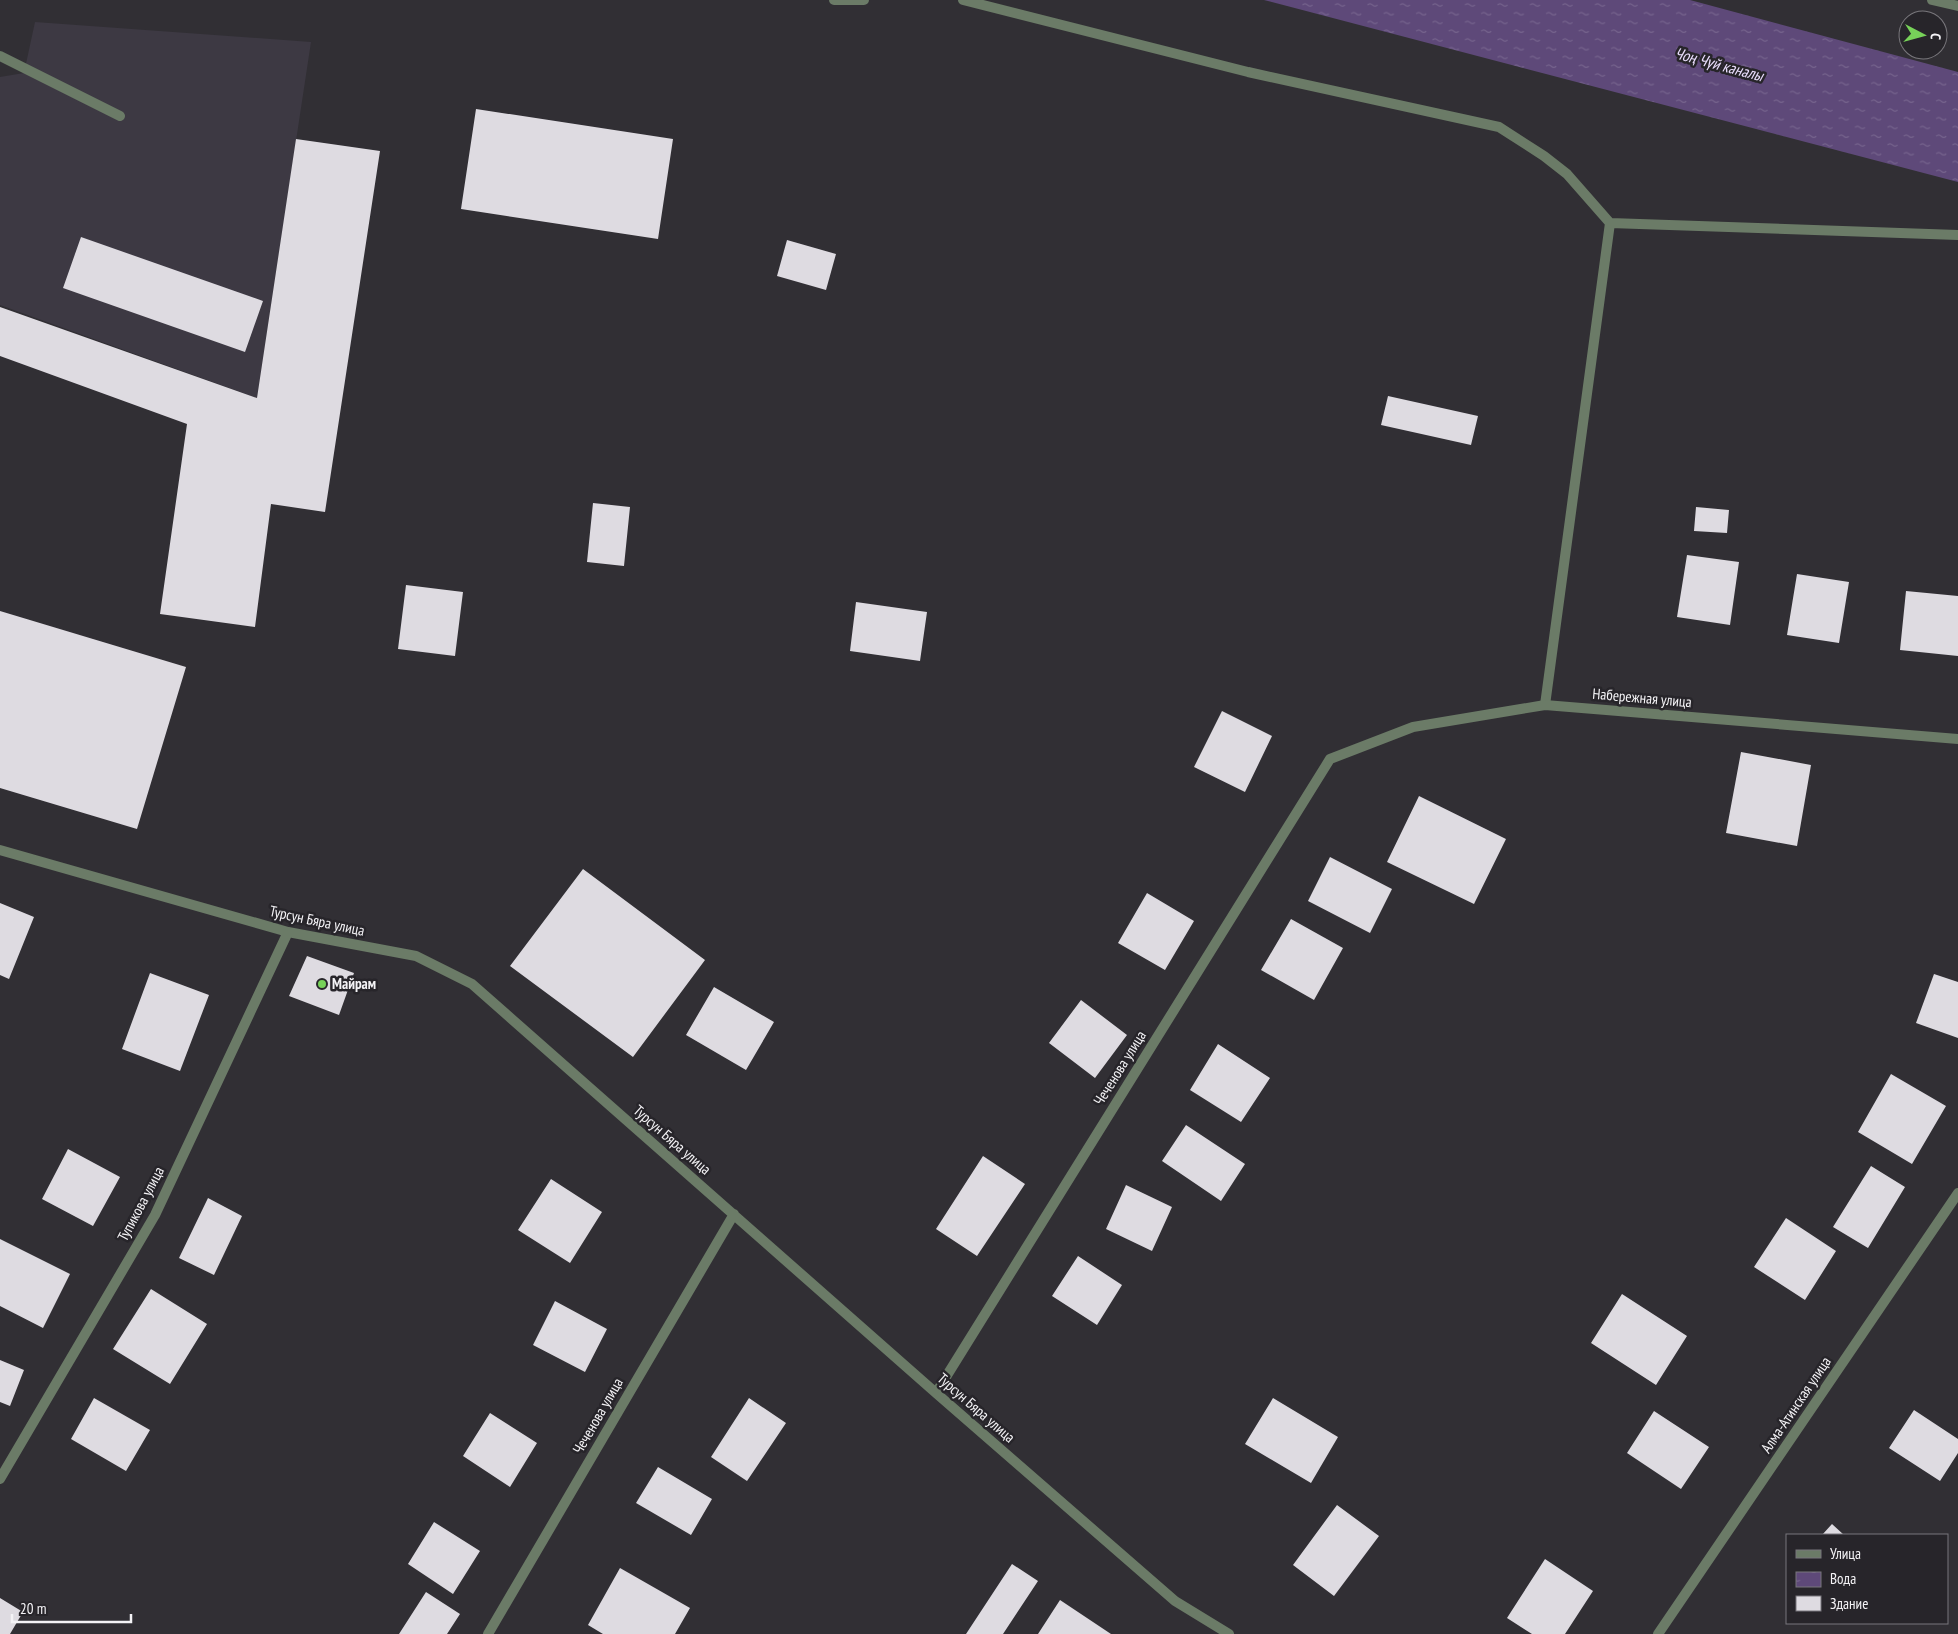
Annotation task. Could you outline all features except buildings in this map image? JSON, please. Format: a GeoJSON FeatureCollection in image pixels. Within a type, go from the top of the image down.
{"type":"FeatureCollection","features":[{"type":"Feature","properties":{"kind":"street"},"geometry":{"type":"LineString","coordinates":[[834,0],[864,0]]}},
{"type":"Feature","properties":{"kind":"street"},"geometry":{"type":"LineString","coordinates":[[962,0],[1248,72],[1499,128],[1544,156],[1567,174],[1610,223],[1958,235]]}},
{"type":"Feature","properties":{"kind":"street"},"geometry":{"type":"LineString","coordinates":[[1932,0],[1958,6]]}},
{"type":"Feature","properties":{"kind":"street"},"geometry":{"type":"LineString","coordinates":[[0,56],[120,116]]}},
{"type":"Feature","properties":{"kind":"street"},"geometry":{"type":"LineString","coordinates":[[1544,705],[1610,223]]}},
{"type":"Feature","properties":{"kind":"street","name":"Набережная улица"},"geometry":{"type":"LineString","coordinates":[[1330,759],[1413,727],[1544,705],[1958,739]]}},
{"type":"Feature","properties":{"kind":"street","name":"Чеченова улица"},"geometry":{"type":"LineString","coordinates":[[936,1393],[1330,759]]}},
{"type":"Feature","properties":{"kind":"street","name":"Турсун Бяра улица"},"geometry":{"type":"LineString","coordinates":[[0,850],[288,932],[416,956],[472,984],[1175,1601],[1229,1634]]}},
{"type":"Feature","properties":{"kind":"street","name":"Тупикова улица"},"geometry":{"type":"LineString","coordinates":[[0,1479],[155,1215],[288,932]]}},
{"type":"Feature","properties":{"kind":"street","name":"Алма-Атинская улица"},"geometry":{"type":"LineString","coordinates":[[1658,1634],[1958,1193]]}},
{"type":"Feature","properties":{"kind":"street","name":"Чеченова улица"},"geometry":{"type":"LineString","coordinates":[[488,1634],[734,1214]]}},
{"type":"Feature","properties":{"kind":"shaded area"},"geometry":{"type":"Polygon","coordinates":[[[35,22],[311,42],[257,398],[0,305],[0,77],[24,73],[35,22]]]}},
{"type":"Feature","properties":{"kind":"water","name":"Чоң Чүй каналы"},"geometry":{"type":"Polygon","coordinates":[[[1264,0],[1690,0],[1898,56],[1898,60],[1913,60],[1958,72],[1958,182],[1264,0]]]}},
{"type":"Feature","properties":{"kind":"place","name":"Майрам"},"geometry":{"type":"Point","coordinates":[322,984]}}]}
